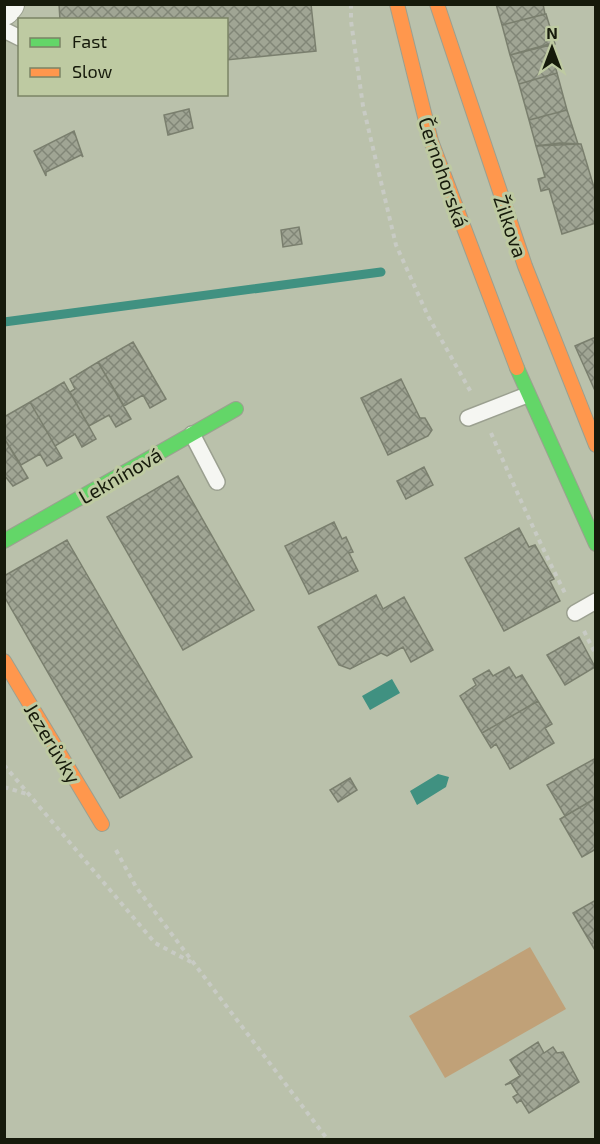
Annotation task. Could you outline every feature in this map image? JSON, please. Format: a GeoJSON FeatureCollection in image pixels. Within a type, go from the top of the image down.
{"type":"FeatureCollection","features":[{"type":"Feature","properties":{"kind":"street"},"geometry":{"type":"LineString","coordinates":[[4,9],[8,4]]}},
{"type":"Feature","properties":{"kind":"street","name":"Černohorská"},"geometry":{"type":"LineString","coordinates":[[397,4],[431,141],[527,395]]}},
{"type":"Feature","properties":{"kind":"street","name":"Žilkova"},"geometry":{"type":"LineString","coordinates":[[437,4],[525,267],[596,444]]}},
{"type":"Feature","properties":{"kind":"street"},"geometry":{"type":"LineString","coordinates":[[527,395],[596,544]]}},
{"type":"Feature","properties":{"kind":"street","name":"Leknínová"},"geometry":{"type":"LineString","coordinates":[[4,541],[236,409]]}},
{"type":"Feature","properties":{"kind":"street","name":"Jezerůvky"},"geometry":{"type":"LineString","coordinates":[[4,661],[102,824]]}},
{"type":"Feature","properties":{"kind":"lane"},"geometry":{"type":"LineString","coordinates":[[4,30],[18,38]]}},
{"type":"Feature","properties":{"kind":"lane"},"geometry":{"type":"LineString","coordinates":[[475,415],[527,395]]}},
{"type":"Feature","properties":{"kind":"lane"},"geometry":{"type":"LineString","coordinates":[[192,434],[217,483]]}},
{"type":"Feature","properties":{"kind":"lane"},"geometry":{"type":"LineString","coordinates":[[574,613],[596,602]]}},
{"type":"Feature","properties":{"kind":"path"},"geometry":{"type":"LineString","coordinates":[[351,4],[352,31],[374,159],[396,244],[475,415],[548,555],[555,577],[574,613]]}},
{"type":"Feature","properties":{"kind":"path"},"geometry":{"type":"LineString","coordinates":[[4,765],[155,943],[195,963]]}},
{"type":"Feature","properties":{"kind":"path"},"geometry":{"type":"LineString","coordinates":[[4,788],[29,794]]}},
{"type":"Feature","properties":{"kind":"path"},"geometry":{"type":"LineString","coordinates":[[102,824],[136,887],[328,1140]]}},
{"type":"Feature","properties":{"kind":"shaded area"},"geometry":{"type":"Polygon","coordinates":[[[530,947],[566,1009],[445,1078],[409,1016],[530,947]]]}},
{"type":"Feature","properties":{"kind":"water"},"geometry":{"type":"Polygon","coordinates":[[[392,679],[400,693],[370,710],[362,696],[392,679]]]}},
{"type":"Feature","properties":{"kind":"water"},"geometry":{"type":"Polygon","coordinates":[[[438,774],[449,777],[446,787],[417,805],[410,791],[438,774]]]}},
{"type":"Feature","properties":{"kind":"building"},"geometry":{"type":"Polygon","coordinates":[[[59,4],[311,4],[316,51],[228,60],[228,18],[60,18],[59,4]]]}},
{"type":"Feature","properties":{"kind":"building"},"geometry":{"type":"Polygon","coordinates":[[[496,4],[543,4],[545,14],[502,25],[496,4]]]}},
{"type":"Feature","properties":{"kind":"building"},"geometry":{"type":"Polygon","coordinates":[[[546,14],[555,44],[510,55],[502,25],[546,14]]]}},
{"type":"Feature","properties":{"kind":"building"},"geometry":{"type":"Polygon","coordinates":[[[549,44],[557,73],[519,84],[510,55],[549,44]]]}},
{"type":"Feature","properties":{"kind":"building"},"geometry":{"type":"Polygon","coordinates":[[[557,73],[567,110],[529,120],[519,84],[557,73]]]}},
{"type":"Feature","properties":{"kind":"building"},"geometry":{"type":"Polygon","coordinates":[[[189,109],[193,128],[168,135],[164,115],[189,109]]]}},
{"type":"Feature","properties":{"kind":"building"},"geometry":{"type":"Polygon","coordinates":[[[567,110],[578,144],[536,146],[529,120],[567,110]]]}},
{"type":"Feature","properties":{"kind":"building"},"geometry":{"type":"Polygon","coordinates":[[[74,131],[83,157],[81,155],[46,172],[46,176],[34,151],[74,131]]]}},
{"type":"Feature","properties":{"kind":"building"},"geometry":{"type":"Polygon","coordinates":[[[560,143],[581,144],[596,194],[596,223],[562,234],[549,189],[541,191],[538,179],[545,177],[536,146],[560,143]]]}},
{"type":"Feature","properties":{"kind":"building"},"geometry":{"type":"Polygon","coordinates":[[[299,227],[302,244],[283,247],[281,230],[299,227]]]}},
{"type":"Feature","properties":{"kind":"building"},"geometry":{"type":"Polygon","coordinates":[[[596,337],[596,393],[575,346],[596,337]]]}},
{"type":"Feature","properties":{"kind":"building"},"geometry":{"type":"Polygon","coordinates":[[[133,342],[166,399],[150,408],[143,395],[124,406],[98,362],[133,342]]]}},
{"type":"Feature","properties":{"kind":"building"},"geometry":{"type":"Polygon","coordinates":[[[98,362],[131,419],[116,427],[109,415],[89,426],[70,392],[75,389],[70,379],[98,362]]]}},
{"type":"Feature","properties":{"kind":"building"},"geometry":{"type":"Polygon","coordinates":[[[401,379],[420,418],[425,418],[432,430],[428,436],[388,455],[361,398],[401,379]]]}},
{"type":"Feature","properties":{"kind":"building"},"geometry":{"type":"Polygon","coordinates":[[[64,382],[96,439],[82,447],[75,434],[55,446],[30,402],[64,382]]]}},
{"type":"Feature","properties":{"kind":"building"},"geometry":{"type":"Polygon","coordinates":[[[30,402],[62,458],[47,466],[40,454],[21,465],[4,438],[4,417],[30,402]]]}},
{"type":"Feature","properties":{"kind":"building"},"geometry":{"type":"Polygon","coordinates":[[[4,438],[28,478],[13,486],[4,475],[4,438]]]}},
{"type":"Feature","properties":{"kind":"building"},"geometry":{"type":"Polygon","coordinates":[[[424,467],[433,485],[406,499],[397,481],[424,467]]]}},
{"type":"Feature","properties":{"kind":"building"},"geometry":{"type":"Polygon","coordinates":[[[178,476],[254,610],[183,650],[107,517],[178,476]]]}},
{"type":"Feature","properties":{"kind":"building"},"geometry":{"type":"Polygon","coordinates":[[[334,522],[342,539],[346,537],[353,552],[349,553],[358,571],[309,594],[285,546],[334,522]]]}},
{"type":"Feature","properties":{"kind":"building"},"geometry":{"type":"Polygon","coordinates":[[[519,528],[529,547],[535,545],[554,579],[550,581],[560,601],[504,631],[465,558],[519,528]]]}},
{"type":"Feature","properties":{"kind":"building"},"geometry":{"type":"Polygon","coordinates":[[[67,540],[192,757],[120,798],[4,596],[4,576],[67,540]]]}},
{"type":"Feature","properties":{"kind":"building"},"geometry":{"type":"Polygon","coordinates":[[[376,595],[383,609],[404,597],[433,650],[411,662],[403,647],[387,656],[381,653],[350,669],[339,665],[318,627],[376,595]]]}},
{"type":"Feature","properties":{"kind":"building"},"geometry":{"type":"Polygon","coordinates":[[[579,637],[595,667],[565,685],[547,655],[579,637]]]}},
{"type":"Feature","properties":{"kind":"building"},"geometry":{"type":"Polygon","coordinates":[[[509,667],[516,678],[522,675],[538,701],[482,733],[460,696],[476,685],[473,679],[489,670],[493,676],[509,667]]]}},
{"type":"Feature","properties":{"kind":"building"},"geometry":{"type":"Polygon","coordinates":[[[538,701],[552,724],[545,728],[554,743],[510,769],[496,744],[491,748],[482,733],[538,701]]]}},
{"type":"Feature","properties":{"kind":"building"},"geometry":{"type":"Polygon","coordinates":[[[596,758],[596,798],[565,816],[547,785],[596,758]]]}},
{"type":"Feature","properties":{"kind":"building"},"geometry":{"type":"Polygon","coordinates":[[[350,778],[357,790],[338,802],[330,790],[350,778]]]}},
{"type":"Feature","properties":{"kind":"building"},"geometry":{"type":"Polygon","coordinates":[[[596,798],[596,849],[582,857],[560,819],[596,798]]]}},
{"type":"Feature","properties":{"kind":"building"},"geometry":{"type":"Polygon","coordinates":[[[596,900],[596,952],[573,913],[596,900]]]}},
{"type":"Feature","properties":{"kind":"building"},"geometry":{"type":"Polygon","coordinates":[[[538,1042],[544,1053],[553,1047],[557,1053],[563,1052],[579,1082],[529,1113],[521,1100],[517,1103],[513,1097],[518,1094],[511,1083],[505,1085],[520,1076],[510,1060],[538,1042]]]}},
{"type":"Feature","properties":{"kind":"waterway"},"geometry":{"type":"LineString","coordinates":[[4,322],[381,272]]}},
{"type":"Feature","properties":{"kind":"traffic: fast"},"geometry":{"type":"LineString","coordinates":[[517,368],[596,544]]}},
{"type":"Feature","properties":{"kind":"traffic: fast"},"geometry":{"type":"LineString","coordinates":[[4,541],[236,409]]}},
{"type":"Feature","properties":{"kind":"traffic: slow"},"geometry":{"type":"LineString","coordinates":[[397,4],[431,141],[517,368]]}},
{"type":"Feature","properties":{"kind":"traffic: slow"},"geometry":{"type":"LineString","coordinates":[[437,4],[525,266],[596,445]]}},
{"type":"Feature","properties":{"kind":"traffic: slow"},"geometry":{"type":"LineString","coordinates":[[4,661],[102,824]]}}]}
